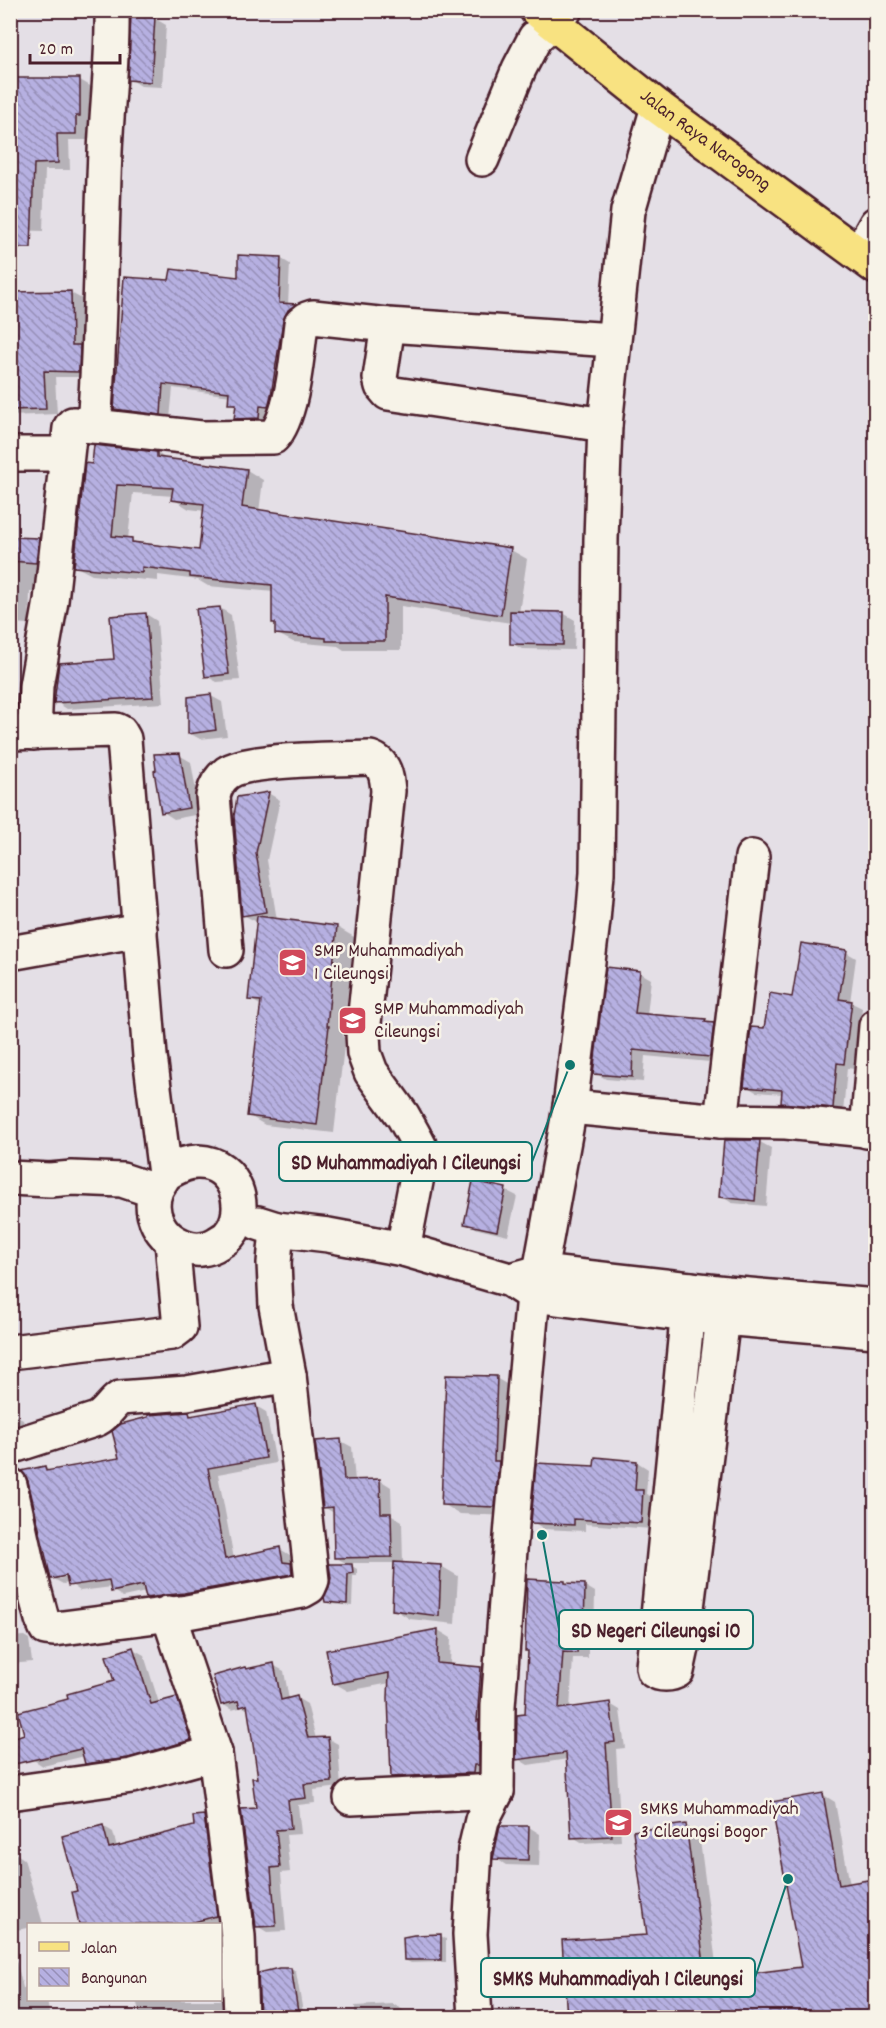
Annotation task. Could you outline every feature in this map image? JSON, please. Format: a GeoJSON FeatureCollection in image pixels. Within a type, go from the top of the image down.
{"type":"FeatureCollection","features":[{"type":"Feature","properties":{"kind":"main road","name":"Jalan Raya Narogong"},"geometry":{"type":"LineString","coordinates":[[551,14],[658,107],[867,260]]}},
{"type":"Feature","properties":{"kind":"street"},"geometry":{"type":"LineString","coordinates":[[94,426],[100,358],[112,10]]}},
{"type":"Feature","properties":{"kind":"street"},"geometry":{"type":"LineString","coordinates":[[482,159],[519,69],[551,14]]}},
{"type":"Feature","properties":{"kind":"street"},"geometry":{"type":"LineString","coordinates":[[475,2018],[470,1934],[475,1850],[482,1820],[497,1791],[498,1706],[528,1282],[570,1107],[597,873],[601,539],[605,425],[613,340],[628,212],[658,107]]}},
{"type":"Feature","properties":{"kind":"street"},"geometry":{"type":"LineString","coordinates":[[867,260],[876,224]]}},
{"type":"Feature","properties":{"kind":"street"},"geometry":{"type":"LineString","coordinates":[[10,1178],[50,1180],[72,1178],[160,1183],[182,1164],[200,1162],[218,1167],[232,1181],[240,1198],[239,1217],[229,1236],[212,1247],[191,1250],[172,1242],[159,1228],[153,1210],[160,1183],[140,930],[123,740],[120,732],[111,730],[22,733],[36,686],[51,601],[71,425],[201,438],[270,439],[277,433],[288,408],[302,324],[313,317],[388,325],[613,340]]}},
{"type":"Feature","properties":{"kind":"street"},"geometry":{"type":"LineString","coordinates":[[388,325],[380,378],[382,386],[388,393],[605,425]]}},
{"type":"Feature","properties":{"kind":"street"},"geometry":{"type":"LineString","coordinates":[[10,454],[66,454]]}},
{"type":"Feature","properties":{"kind":"street"},"geometry":{"type":"LineString","coordinates":[[226,950],[213,796],[221,780],[233,770],[268,762],[370,758],[377,760],[387,776],[388,791],[363,1033],[364,1053],[371,1072],[403,1116],[420,1147],[420,1161],[403,1249]]}},
{"type":"Feature","properties":{"kind":"street"},"geometry":{"type":"LineString","coordinates":[[721,1121],[752,857]]}},
{"type":"Feature","properties":{"kind":"street"},"geometry":{"type":"LineString","coordinates":[[10,952],[140,930]]}},
{"type":"Feature","properties":{"kind":"street"},"geometry":{"type":"LineString","coordinates":[[570,1107],[721,1121],[786,1122],[871,1131],[876,1026]]}},
{"type":"Feature","properties":{"kind":"street"},"geometry":{"type":"LineString","coordinates":[[239,1217],[277,1229],[328,1235],[403,1249],[528,1282],[724,1306],[876,1331]]}},
{"type":"Feature","properties":{"kind":"street"},"geometry":{"type":"LineString","coordinates":[[10,1485],[19,1565],[46,1628],[55,1629],[187,1612],[303,1591],[309,1587],[312,1580],[289,1375],[276,1306],[274,1263],[277,1229]]}},
{"type":"Feature","properties":{"kind":"street"},"geometry":{"type":"LineString","coordinates":[[10,1352],[137,1338],[176,1331],[180,1328],[172,1242]]}},
{"type":"Feature","properties":{"kind":"street"},"geometry":{"type":"LineString","coordinates":[[688,1302],[653,1667],[654,1671],[660,1673],[671,1674],[677,1671],[680,1658],[724,1306]]}},
{"type":"Feature","properties":{"kind":"street"},"geometry":{"type":"LineString","coordinates":[[724,1306],[876,1306]]}},
{"type":"Feature","properties":{"kind":"street"},"geometry":{"type":"LineString","coordinates":[[10,1447],[97,1419],[105,1415],[114,1402],[120,1398],[187,1393],[289,1375]]}},
{"type":"Feature","properties":{"kind":"street"},"geometry":{"type":"LineString","coordinates":[[168,1613],[215,1753],[238,1936],[241,2018]]}},
{"type":"Feature","properties":{"kind":"street"},"geometry":{"type":"LineString","coordinates":[[10,1793],[132,1776],[215,1753]]}},
{"type":"Feature","properties":{"kind":"street"},"geometry":{"type":"LineString","coordinates":[[351,1798],[497,1791]]}},
{"type":"Feature","properties":{"kind":"building"},"geometry":{"type":"Polygon","coordinates":[[[131,15],[155,17],[151,82],[128,80],[131,15]]]}},
{"type":"Feature","properties":{"kind":"building"},"geometry":{"type":"Polygon","coordinates":[[[10,78],[80,78],[80,116],[76,116],[76,134],[57,134],[58,163],[34,164],[31,248],[10,248],[10,78]]]}},
{"type":"Feature","properties":{"kind":"building"},"geometry":{"type":"Polygon","coordinates":[[[238,255],[281,257],[279,303],[296,304],[288,310],[283,321],[268,407],[260,406],[259,418],[234,419],[236,404],[228,404],[229,392],[163,384],[161,415],[114,409],[124,277],[169,280],[171,269],[238,277],[238,255]]]}},
{"type":"Feature","properties":{"kind":"building"},"geometry":{"type":"Polygon","coordinates":[[[71,291],[72,345],[80,345],[79,372],[44,371],[46,409],[10,410],[14,322],[10,322],[10,292],[71,291]]]}},
{"type":"Feature","properties":{"kind":"building"},"geometry":{"type":"Polygon","coordinates":[[[94,445],[157,452],[157,457],[247,469],[242,507],[511,548],[501,615],[385,597],[385,641],[326,641],[326,638],[275,634],[275,623],[272,623],[272,585],[190,577],[190,573],[142,567],[142,573],[74,567],[85,463],[92,464],[94,445]],[[117,485],[112,536],[132,538],[132,542],[199,550],[204,504],[171,500],[173,488],[117,485]]]}},
{"type":"Feature","properties":{"kind":"building"},"geometry":{"type":"Polygon","coordinates":[[[10,537],[39,538],[36,563],[10,561],[10,537]]]}},
{"type":"Feature","properties":{"kind":"building"},"geometry":{"type":"Polygon","coordinates":[[[220,607],[229,674],[205,677],[196,609],[220,607]]]}},
{"type":"Feature","properties":{"kind":"building"},"geometry":{"type":"Polygon","coordinates":[[[510,611],[564,612],[563,645],[510,644],[510,611]]]}},
{"type":"Feature","properties":{"kind":"building"},"geometry":{"type":"Polygon","coordinates":[[[146,613],[153,697],[54,703],[59,663],[114,659],[110,616],[146,613]]]}},
{"type":"Feature","properties":{"kind":"building"},"geometry":{"type":"Polygon","coordinates":[[[211,694],[216,730],[188,734],[188,697],[211,694]]]}},
{"type":"Feature","properties":{"kind":"building"},"geometry":{"type":"Polygon","coordinates":[[[180,753],[189,808],[161,813],[154,771],[156,770],[154,754],[180,753]]]}},
{"type":"Feature","properties":{"kind":"building"},"geometry":{"type":"Polygon","coordinates":[[[269,792],[256,853],[266,912],[242,916],[234,816],[237,797],[269,792]]]}},
{"type":"Feature","properties":{"kind":"building"},"geometry":{"type":"Polygon","coordinates":[[[257,916],[337,926],[327,1026],[329,1026],[317,1125],[247,1116],[261,1001],[248,1000],[257,916]]]}},
{"type":"Feature","properties":{"kind":"building"},"geometry":{"type":"Polygon","coordinates":[[[801,943],[847,950],[839,999],[852,1001],[844,1064],[837,1063],[833,1108],[781,1103],[782,1090],[744,1087],[751,1027],[764,1028],[770,993],[792,997],[801,943]]]}},
{"type":"Feature","properties":{"kind":"building"},"geometry":{"type":"Polygon","coordinates":[[[606,967],[640,971],[635,1013],[706,1019],[705,1022],[714,1023],[710,1057],[633,1050],[632,1077],[593,1074],[606,967]]]}},
{"type":"Feature","properties":{"kind":"building"},"geometry":{"type":"Polygon","coordinates":[[[724,1140],[760,1140],[755,1201],[719,1197],[724,1140]]]}},
{"type":"Feature","properties":{"kind":"building"},"geometry":{"type":"Polygon","coordinates":[[[473,1181],[506,1188],[497,1231],[464,1224],[473,1181]]]}},
{"type":"Feature","properties":{"kind":"building"},"geometry":{"type":"Polygon","coordinates":[[[446,1375],[497,1376],[494,1461],[499,1461],[495,1507],[441,1505],[446,1375]]]}},
{"type":"Feature","properties":{"kind":"building"},"geometry":{"type":"Polygon","coordinates":[[[256,1404],[266,1458],[208,1468],[225,1559],[280,1547],[283,1562],[291,1563],[292,1574],[146,1598],[143,1585],[111,1592],[109,1580],[68,1586],[66,1576],[51,1579],[28,1481],[21,1471],[45,1466],[46,1471],[119,1458],[112,1431],[121,1424],[148,1417],[148,1415],[189,1412],[190,1416],[256,1404]]]}},
{"type":"Feature","properties":{"kind":"building"},"geometry":{"type":"Polygon","coordinates":[[[341,1439],[344,1480],[380,1479],[381,1513],[391,1513],[392,1557],[334,1558],[333,1507],[323,1508],[315,1441],[341,1439]]]}},
{"type":"Feature","properties":{"kind":"building"},"geometry":{"type":"Polygon","coordinates":[[[595,1457],[637,1461],[635,1490],[643,1490],[641,1523],[574,1519],[574,1525],[531,1523],[536,1463],[594,1466],[595,1457]]]}},
{"type":"Feature","properties":{"kind":"building"},"geometry":{"type":"Polygon","coordinates":[[[394,1562],[441,1565],[439,1616],[392,1610],[394,1562]]]}},
{"type":"Feature","properties":{"kind":"building"},"geometry":{"type":"Polygon","coordinates":[[[329,1564],[352,1564],[353,1573],[348,1574],[347,1604],[325,1602],[324,1597],[331,1578],[329,1564]]]}},
{"type":"Feature","properties":{"kind":"building"},"geometry":{"type":"Polygon","coordinates":[[[527,1579],[585,1584],[584,1635],[578,1635],[577,1653],[563,1652],[559,1709],[610,1702],[615,1742],[606,1743],[612,1836],[571,1838],[566,1753],[516,1760],[517,1715],[525,1714],[528,1651],[525,1651],[527,1579]]]}},
{"type":"Feature","properties":{"kind":"building"},"geometry":{"type":"Polygon","coordinates":[[[438,1629],[437,1663],[481,1667],[477,1721],[479,1720],[479,1765],[474,1765],[473,1773],[391,1777],[389,1673],[333,1684],[326,1650],[438,1629]]]}},
{"type":"Feature","properties":{"kind":"building"},"geometry":{"type":"Polygon","coordinates":[[[133,1647],[151,1704],[177,1697],[191,1740],[128,1758],[85,1764],[81,1749],[10,1765],[10,1739],[24,1734],[18,1712],[68,1699],[67,1694],[114,1681],[106,1656],[133,1647]]]}},
{"type":"Feature","properties":{"kind":"building"},"geometry":{"type":"Polygon","coordinates":[[[274,1663],[281,1700],[297,1696],[308,1738],[328,1737],[332,1782],[304,1784],[306,1798],[288,1800],[291,1829],[276,1830],[280,1867],[271,1868],[276,1926],[256,1927],[241,1809],[256,1808],[252,1778],[258,1778],[247,1705],[240,1707],[238,1701],[221,1705],[213,1676],[245,1667],[246,1669],[274,1663]]]}},
{"type":"Feature","properties":{"kind":"building"},"geometry":{"type":"Polygon","coordinates":[[[823,1793],[839,1885],[868,1880],[868,1885],[876,1884],[876,2018],[567,2018],[562,1940],[647,1935],[633,1831],[686,1824],[706,1979],[801,1967],[771,1802],[823,1793]]]}},
{"type":"Feature","properties":{"kind":"building"},"geometry":{"type":"Polygon","coordinates":[[[204,1815],[217,1916],[190,1923],[79,1923],[72,1892],[77,1891],[62,1836],[103,1825],[109,1848],[194,1826],[193,1816],[204,1815]]]}},
{"type":"Feature","properties":{"kind":"building"},"geometry":{"type":"Polygon","coordinates":[[[500,1826],[529,1826],[528,1860],[493,1859],[500,1826]]]}},
{"type":"Feature","properties":{"kind":"building"},"geometry":{"type":"Polygon","coordinates":[[[441,1934],[441,1960],[404,1960],[403,1937],[441,1934]]]}},
{"type":"Feature","properties":{"kind":"building"},"geometry":{"type":"Polygon","coordinates":[[[291,1968],[299,2018],[260,2018],[258,1973],[291,1968]]]}},
{"type":"Feature","properties":{"kind":"place","name":"SMP Muhammadiyah 1 Cileungsi"},"geometry":{"type":"Point","coordinates":[293,963]}},
{"type":"Feature","properties":{"kind":"place","name":"SMP Muhammadiyah Cileungsi"},"geometry":{"type":"Point","coordinates":[353,1021]}},
{"type":"Feature","properties":{"kind":"place","name":"SD Muhammadiyah 1 Cileungsi"},"geometry":{"type":"Point","coordinates":[570,1065]}},
{"type":"Feature","properties":{"kind":"place","name":"SD Negeri Cileungsi 10"},"geometry":{"type":"Point","coordinates":[542,1535]}},
{"type":"Feature","properties":{"kind":"place","name":"SMKS Muhammadiyah 3 Cileungsi Bogor"},"geometry":{"type":"Point","coordinates":[619,1822]}},
{"type":"Feature","properties":{"kind":"place","name":"SMKS Muhammadiyah 1 Cileungsi"},"geometry":{"type":"Point","coordinates":[788,1879]}}]}
